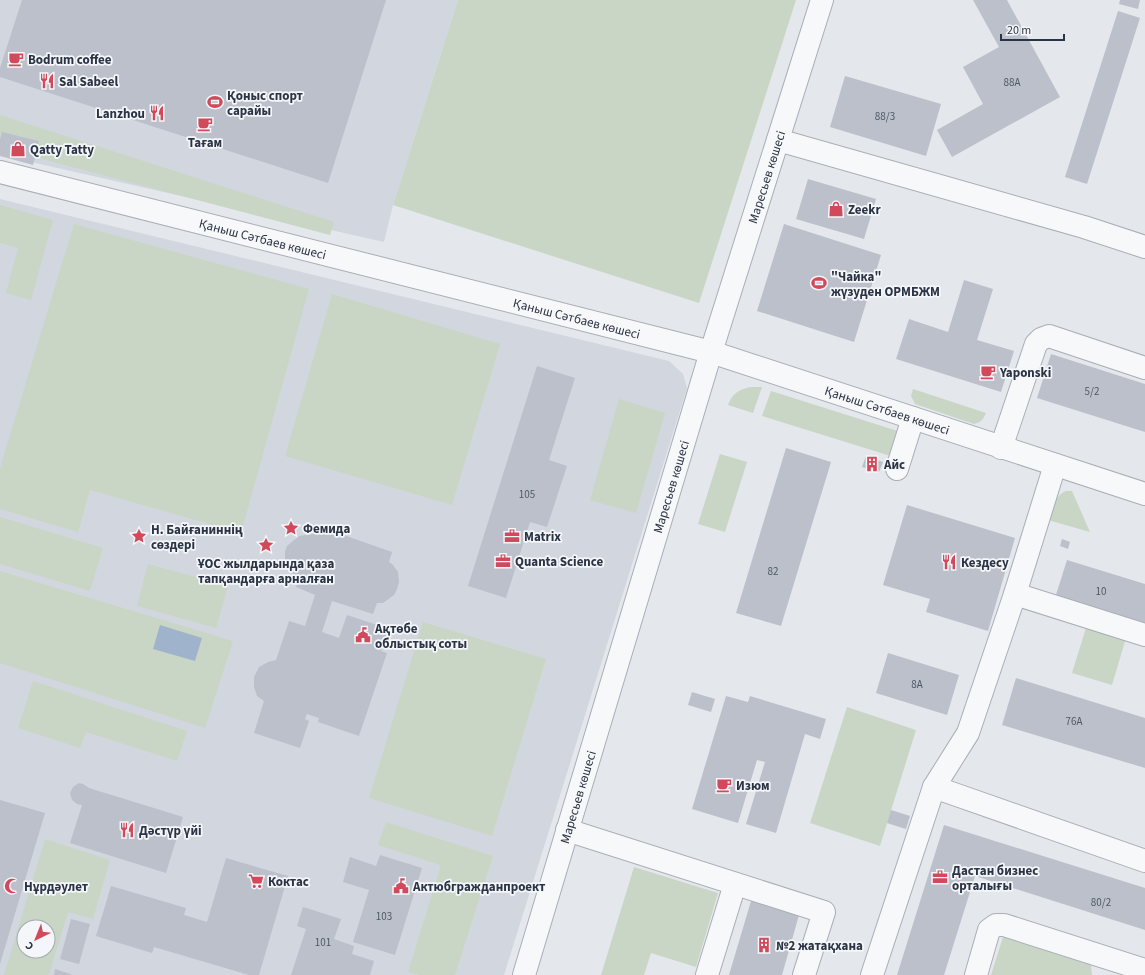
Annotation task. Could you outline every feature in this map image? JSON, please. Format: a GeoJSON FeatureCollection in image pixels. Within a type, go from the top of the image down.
{"type":"FeatureCollection","features":[{"type":"Feature","properties":{"kind":"street","name":"Маресьев көшесі"},"geometry":{"type":"LineString","coordinates":[[524,975],[711,352],[822,0]]}},
{"type":"Feature","properties":{"kind":"street"},"geometry":{"type":"LineString","coordinates":[[778,140],[1084,227],[1145,247]]}},
{"type":"Feature","properties":{"kind":"street","name":"Қаныш Сәтбаев көшесі"},"geometry":{"type":"LineString","coordinates":[[0,172],[711,352],[1145,494]]}},
{"type":"Feature","properties":{"kind":"street"},"geometry":{"type":"LineString","coordinates":[[1001,448],[1036,344],[1041,339],[1049,336],[1145,368]]}},
{"type":"Feature","properties":{"kind":"street"},"geometry":{"type":"LineString","coordinates":[[897,469],[913,418]]}},
{"type":"Feature","properties":{"kind":"street"},"geometry":{"type":"LineString","coordinates":[[872,975],[934,787],[968,733],[1015,594],[1055,465]]}},
{"type":"Feature","properties":{"kind":"street"},"geometry":{"type":"LineString","coordinates":[[1015,594],[1145,635]]}},
{"type":"Feature","properties":{"kind":"street"},"geometry":{"type":"LineString","coordinates":[[934,787],[1145,861]]}},
{"type":"Feature","properties":{"kind":"street"},"geometry":{"type":"LineString","coordinates":[[567,830],[824,912],[804,975]]}},
{"type":"Feature","properties":{"kind":"street"},"geometry":{"type":"LineString","coordinates":[[707,975],[735,884]]}},
{"type":"Feature","properties":{"kind":"street"},"geometry":{"type":"LineString","coordinates":[[976,975],[989,930],[996,925],[1004,925],[1145,970]]}},
{"type":"Feature","properties":{"kind":"shaded area"},"geometry":{"type":"Polygon","coordinates":[[[0,0],[458,0],[393,205],[384,242],[0,155],[0,0]]]}},
{"type":"Feature","properties":{"kind":"shaded area"},"geometry":{"type":"Polygon","coordinates":[[[0,199],[669,361],[683,374],[687,388],[504,975],[0,975],[0,199]]]}},
{"type":"Feature","properties":{"kind":"green space"},"geometry":{"type":"Polygon","coordinates":[[[458,0],[796,0],[699,303],[393,205],[458,0]]]}},
{"type":"Feature","properties":{"kind":"green space"},"geometry":{"type":"Polygon","coordinates":[[[0,115],[334,222],[330,235],[0,148],[0,115]]]}},
{"type":"Feature","properties":{"kind":"green space"},"geometry":{"type":"Polygon","coordinates":[[[0,205],[53,220],[31,300],[6,293],[18,248],[0,243],[0,205]]]}},
{"type":"Feature","properties":{"kind":"green space"},"geometry":{"type":"Polygon","coordinates":[[[74,224],[309,289],[241,533],[90,490],[78,532],[0,509],[0,468],[74,224]]]}},
{"type":"Feature","properties":{"kind":"green space"},"geometry":{"type":"Polygon","coordinates":[[[332,294],[500,344],[452,505],[285,456],[332,294]]]}},
{"type":"Feature","properties":{"kind":"green space"},"geometry":{"type":"Polygon","coordinates":[[[750,387],[762,387],[753,413],[728,405],[731,398],[736,393],[750,387]]]}},
{"type":"Feature","properties":{"kind":"green space"},"geometry":{"type":"Polygon","coordinates":[[[913,389],[986,413],[982,420],[974,424],[915,404],[911,396],[913,389]]]}},
{"type":"Feature","properties":{"kind":"green space"},"geometry":{"type":"Polygon","coordinates":[[[771,391],[904,433],[897,458],[762,416],[771,391]]]}},
{"type":"Feature","properties":{"kind":"green space"},"geometry":{"type":"Polygon","coordinates":[[[619,399],[665,413],[636,513],[590,500],[619,399]]]}},
{"type":"Feature","properties":{"kind":"green space"},"geometry":{"type":"Polygon","coordinates":[[[720,454],[747,462],[725,532],[698,524],[720,454]]]}},
{"type":"Feature","properties":{"kind":"green space"},"geometry":{"type":"Polygon","coordinates":[[[1066,491],[1072,491],[1090,532],[1048,520],[1056,499],[1066,491]]]}},
{"type":"Feature","properties":{"kind":"green space"},"geometry":{"type":"Polygon","coordinates":[[[0,517],[103,548],[90,591],[0,564],[0,517]]]}},
{"type":"Feature","properties":{"kind":"green space"},"geometry":{"type":"Polygon","coordinates":[[[148,564],[228,586],[216,628],[137,606],[148,564]]]}},
{"type":"Feature","properties":{"kind":"green space"},"geometry":{"type":"Polygon","coordinates":[[[0,571],[233,641],[205,728],[0,663],[0,571]]]}},
{"type":"Feature","properties":{"kind":"green space"},"geometry":{"type":"Polygon","coordinates":[[[423,622],[546,659],[492,836],[369,798],[423,622]]]}},
{"type":"Feature","properties":{"kind":"green space"},"geometry":{"type":"Polygon","coordinates":[[[1087,628],[1126,638],[1112,685],[1072,673],[1087,628]]]}},
{"type":"Feature","properties":{"kind":"green space"},"geometry":{"type":"Polygon","coordinates":[[[33,681],[187,731],[177,761],[86,732],[80,748],[18,728],[33,681]]]}},
{"type":"Feature","properties":{"kind":"green space"},"geometry":{"type":"Polygon","coordinates":[[[847,707],[916,730],[880,846],[810,823],[847,707]]]}},
{"type":"Feature","properties":{"kind":"green space"},"geometry":{"type":"Polygon","coordinates":[[[386,822],[493,856],[455,975],[419,975],[408,972],[441,865],[378,845],[386,822]]]}},
{"type":"Feature","properties":{"kind":"green space"},"geometry":{"type":"Polygon","coordinates":[[[45,839],[110,860],[93,919],[68,912],[56,952],[56,919],[21,919],[45,839]]]}},
{"type":"Feature","properties":{"kind":"green space"},"geometry":{"type":"Polygon","coordinates":[[[634,867],[718,893],[696,967],[651,953],[644,975],[601,975],[634,867]]]}},
{"type":"Feature","properties":{"kind":"green space"},"geometry":{"type":"Polygon","coordinates":[[[16,935],[16,959],[54,959],[49,975],[4,975],[16,935]]]}},
{"type":"Feature","properties":{"kind":"green space"},"geometry":{"type":"Polygon","coordinates":[[[1003,937],[1091,965],[1092,975],[991,975],[1003,937]]]}},
{"type":"Feature","properties":{"kind":"water"},"geometry":{"type":"Polygon","coordinates":[[[160,625],[202,638],[195,661],[153,649],[160,625]]]}},
{"type":"Feature","properties":{"kind":"building","name":"Қоныс спорт сарайы"},"geometry":{"type":"Polygon","coordinates":[[[22,0],[386,0],[328,183],[0,77],[0,68],[22,0]]]}},
{"type":"Feature","properties":{"kind":"building"},"geometry":{"type":"Polygon","coordinates":[[[973,0],[1007,0],[1060,97],[952,157],[937,130],[983,104],[963,67],[999,47],[973,0]]]}},
{"type":"Feature","properties":{"kind":"building"},"geometry":{"type":"Polygon","coordinates":[[[1120,0],[1140,0],[1138,9],[1119,4],[1120,0]]]}},
{"type":"Feature","properties":{"kind":"building"},"geometry":{"type":"Polygon","coordinates":[[[1118,11],[1140,18],[1087,184],[1065,177],[1118,11]]]}},
{"type":"Feature","properties":{"kind":"building"},"geometry":{"type":"Polygon","coordinates":[[[845,76],[941,104],[926,156],[830,127],[845,76]]]}},
{"type":"Feature","properties":{"kind":"building","name":"Qatty Tatty"},"geometry":{"type":"Polygon","coordinates":[[[2,132],[39,141],[33,165],[0,156],[0,140],[2,132]]]}},
{"type":"Feature","properties":{"kind":"building","name":"Zeekr"},"geometry":{"type":"Polygon","coordinates":[[[808,179],[876,199],[864,239],[796,219],[808,179]]]}},
{"type":"Feature","properties":{"kind":"building","name":"\"Чайка\" жүзуден ОРМБЖМ"},"geometry":{"type":"Polygon","coordinates":[[[784,224],[881,255],[854,342],[757,311],[784,224]]]}},
{"type":"Feature","properties":{"kind":"building"},"geometry":{"type":"Polygon","coordinates":[[[964,280],[993,289],[977,340],[1014,351],[1001,392],[896,359],[909,319],[948,332],[964,280]]]}},
{"type":"Feature","properties":{"kind":"building"},"geometry":{"type":"Polygon","coordinates":[[[1051,354],[1145,384],[1145,432],[1037,398],[1051,354]]]}},
{"type":"Feature","properties":{"kind":"building"},"geometry":{"type":"Polygon","coordinates":[[[537,366],[575,378],[549,460],[567,466],[547,527],[530,522],[506,598],[468,586],[537,366]]]}},
{"type":"Feature","properties":{"kind":"building"},"geometry":{"type":"Polygon","coordinates":[[[786,448],[831,462],[781,626],[736,613],[786,448]]]}},
{"type":"Feature","properties":{"kind":"building","name":"Айс"},"geometry":{"type":"Polygon","coordinates":[[[866,456],[883,462],[879,472],[862,467],[866,456]]]}},
{"type":"Feature","properties":{"kind":"building","name":"Кездесу"},"geometry":{"type":"Polygon","coordinates":[[[907,505],[1015,538],[988,631],[926,612],[930,599],[883,585],[907,505]]]}},
{"type":"Feature","properties":{"kind":"building","name":"Ақтөбе облыстық соты"},"geometry":{"type":"Polygon","coordinates":[[[315,525],[392,552],[389,562],[398,572],[399,582],[394,595],[383,603],[377,603],[373,614],[332,601],[322,632],[339,638],[347,615],[389,629],[381,651],[387,653],[359,736],[318,722],[319,718],[307,714],[305,719],[309,721],[300,748],[254,733],[264,701],[257,696],[254,687],[254,677],[259,667],[276,660],[289,621],[305,626],[315,595],[296,587],[298,577],[292,573],[287,566],[285,552],[287,546],[299,536],[313,534],[315,525]]]}},
{"type":"Feature","properties":{"kind":"building"},"geometry":{"type":"Polygon","coordinates":[[[1062,539],[1070,542],[1068,549],[1060,546],[1062,539]]]}},
{"type":"Feature","properties":{"kind":"building"},"geometry":{"type":"Polygon","coordinates":[[[1067,560],[1145,584],[1145,626],[1055,598],[1067,560]]]}},
{"type":"Feature","properties":{"kind":"building"},"geometry":{"type":"Polygon","coordinates":[[[888,653],[959,675],[947,715],[876,693],[888,653]]]}},
{"type":"Feature","properties":{"kind":"building"},"geometry":{"type":"Polygon","coordinates":[[[1016,678],[1145,718],[1145,768],[1002,725],[1016,678]]]}},
{"type":"Feature","properties":{"kind":"building"},"geometry":{"type":"Polygon","coordinates":[[[692,692],[715,699],[711,712],[688,705],[692,692]]]}},
{"type":"Feature","properties":{"kind":"building","name":"Изюм"},"geometry":{"type":"Polygon","coordinates":[[[726,696],[748,702],[750,696],[826,719],[820,739],[805,734],[776,833],[746,824],[765,762],[757,760],[738,823],[692,809],[726,696]]]}},
{"type":"Feature","properties":{"kind":"building","name":"Дәстүр үйі"},"geometry":{"type":"Polygon","coordinates":[[[79,783],[89,788],[183,817],[166,873],[70,843],[82,805],[77,804],[72,800],[70,793],[73,787],[79,783]]]}},
{"type":"Feature","properties":{"kind":"building","name":"Нұрдәулет"},"geometry":{"type":"Polygon","coordinates":[[[0,800],[45,813],[0,964],[0,800]]]}},
{"type":"Feature","properties":{"kind":"building"},"geometry":{"type":"Polygon","coordinates":[[[891,810],[910,816],[906,829],[887,823],[891,810]]]}},
{"type":"Feature","properties":{"kind":"building"},"geometry":{"type":"Polygon","coordinates":[[[944,825],[1145,888],[1145,930],[975,876],[944,975],[897,975],[944,825]]]}},
{"type":"Feature","properties":{"kind":"building"},"geometry":{"type":"Polygon","coordinates":[[[380,855],[422,868],[395,955],[353,942],[369,890],[343,882],[350,857],[376,866],[380,855]]]}},
{"type":"Feature","properties":{"kind":"building"},"geometry":{"type":"Polygon","coordinates":[[[226,858],[288,876],[259,975],[249,975],[154,947],[152,953],[96,936],[111,886],[186,908],[184,915],[207,922],[226,858]]]}},
{"type":"Feature","properties":{"kind":"building","name":"№2 жатақхана"},"geometry":{"type":"Polygon","coordinates":[[[751,901],[799,915],[782,975],[729,975],[751,901]]]}},
{"type":"Feature","properties":{"kind":"building"},"geometry":{"type":"Polygon","coordinates":[[[303,907],[341,919],[334,939],[354,946],[352,954],[374,961],[370,975],[291,975],[306,929],[297,926],[303,907]]]}},
{"type":"Feature","properties":{"kind":"building"},"geometry":{"type":"Polygon","coordinates":[[[71,919],[90,924],[79,964],[60,959],[71,919]]]}},
{"type":"Feature","properties":{"kind":"building"},"geometry":{"type":"Polygon","coordinates":[[[55,969],[73,975],[54,975],[55,969]]]}},
{"type":"Feature","properties":{"kind":"place","name":"Bodrum coffee"},"geometry":{"type":"Point","coordinates":[16,59]}},
{"type":"Feature","properties":{"kind":"place","name":"Sal Sabeel"},"geometry":{"type":"Point","coordinates":[47,81]}},
{"type":"Feature","properties":{"kind":"place","name":"Қоныс спорт сарайы"},"geometry":{"type":"Point","coordinates":[215,102]}},
{"type":"Feature","properties":{"kind":"place","name":"Lanzhou"},"geometry":{"type":"Point","coordinates":[157,113]}},
{"type":"Feature","properties":{"kind":"place","name":"Тағам"},"geometry":{"type":"Point","coordinates":[205,124]}},
{"type":"Feature","properties":{"kind":"place","name":"Qatty Tatty"},"geometry":{"type":"Point","coordinates":[18,149]}},
{"type":"Feature","properties":{"kind":"place","name":"Zeekr"},"geometry":{"type":"Point","coordinates":[836,209]}},
{"type":"Feature","properties":{"kind":"place","name":"\"Чайка\" жүзуден ОРМБЖМ"},"geometry":{"type":"Point","coordinates":[819,283]}},
{"type":"Feature","properties":{"kind":"place","name":"Yaponski"},"geometry":{"type":"Point","coordinates":[988,372]}},
{"type":"Feature","properties":{"kind":"place","name":"Айс"},"geometry":{"type":"Point","coordinates":[872,464]}},
{"type":"Feature","properties":{"kind":"place","name":"Фемида"},"geometry":{"type":"Point","coordinates":[291,528]}},
{"type":"Feature","properties":{"kind":"place","name":"Н. Байғаниннің сөздері"},"geometry":{"type":"Point","coordinates":[139,536]}},
{"type":"Feature","properties":{"kind":"place","name":"Matrix"},"geometry":{"type":"Point","coordinates":[512,536]}},
{"type":"Feature","properties":{"kind":"place","name":"ҰОС жылдарында қаза тапқандарға арналған"},"geometry":{"type":"Point","coordinates":[266,545]}},
{"type":"Feature","properties":{"kind":"place","name":"Quanta Science"},"geometry":{"type":"Point","coordinates":[503,561]}},
{"type":"Feature","properties":{"kind":"place","name":"Кездесу"},"geometry":{"type":"Point","coordinates":[949,562]}},
{"type":"Feature","properties":{"kind":"place","name":"Ақтөбе облыстық соты"},"geometry":{"type":"Point","coordinates":[363,635]}},
{"type":"Feature","properties":{"kind":"place","name":"Изюм"},"geometry":{"type":"Point","coordinates":[724,785]}},
{"type":"Feature","properties":{"kind":"place","name":"Дәстүр үйі"},"geometry":{"type":"Point","coordinates":[127,830]}},
{"type":"Feature","properties":{"kind":"place","name":"Дастан бизнес орталығы"},"geometry":{"type":"Point","coordinates":[940,877]}},
{"type":"Feature","properties":{"kind":"place","name":"Коктас"},"geometry":{"type":"Point","coordinates":[256,881]}},
{"type":"Feature","properties":{"kind":"place","name":"Нұрдәулет"},"geometry":{"type":"Point","coordinates":[12,886]}},
{"type":"Feature","properties":{"kind":"place","name":"Актюбгражданпроект"},"geometry":{"type":"Point","coordinates":[401,886]}},
{"type":"Feature","properties":{"kind":"place","name":"№2 жатақхана"},"geometry":{"type":"Point","coordinates":[764,945]}}]}
